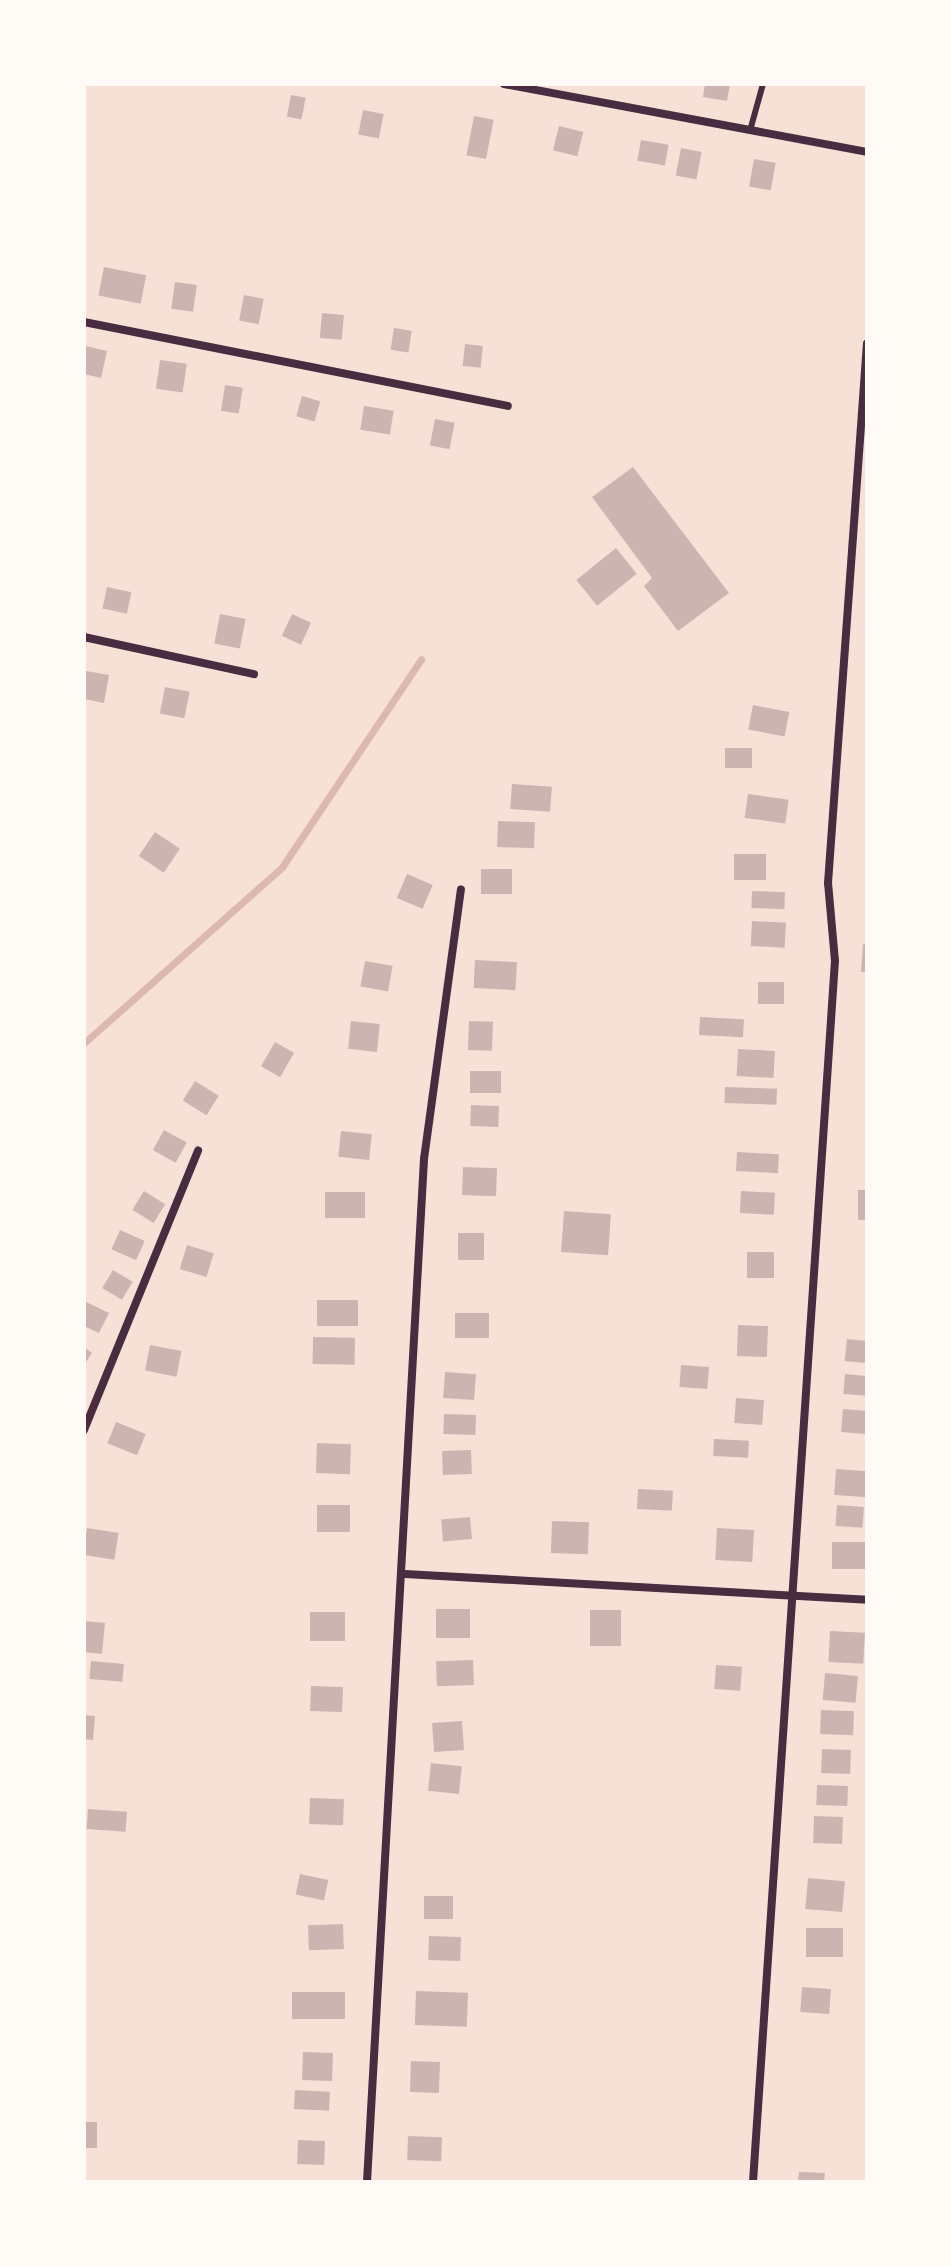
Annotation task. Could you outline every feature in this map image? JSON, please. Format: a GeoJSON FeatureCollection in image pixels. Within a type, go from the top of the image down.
{"type":"FeatureCollection","features":[{"type":"Feature","properties":{"kind":"street"},"geometry":{"type":"LineString","coordinates":[[504,84],[751,127],[867,152]]}},
{"type":"Feature","properties":{"kind":"street"},"geometry":{"type":"LineString","coordinates":[[84,322],[508,406]]}},
{"type":"Feature","properties":{"kind":"street"},"geometry":{"type":"LineString","coordinates":[[753,2182],[795,1596],[835,961],[828,883],[867,343]]}},
{"type":"Feature","properties":{"kind":"street"},"geometry":{"type":"LineString","coordinates":[[84,637],[254,674]]}},
{"type":"Feature","properties":{"kind":"street"},"geometry":{"type":"LineString","coordinates":[[367,2182],[405,1574],[424,1159],[461,890]]}},
{"type":"Feature","properties":{"kind":"street"},"geometry":{"type":"LineString","coordinates":[[84,1430],[198,1150]]}},
{"type":"Feature","properties":{"kind":"street"},"geometry":{"type":"LineString","coordinates":[[405,1574],[867,1600]]}},
{"type":"Feature","properties":{"kind":"lane"},"geometry":{"type":"LineString","coordinates":[[751,127],[763,84]]}},
{"type":"Feature","properties":{"kind":"building"},"geometry":{"type":"Polygon","coordinates":[[[705,84],[730,84],[727,101],[703,97],[705,84]]]}},
{"type":"Feature","properties":{"kind":"building"},"geometry":{"type":"Polygon","coordinates":[[[291,95],[306,98],[302,119],[287,117],[291,95]]]}},
{"type":"Feature","properties":{"kind":"building"},"geometry":{"type":"Polygon","coordinates":[[[363,110],[384,114],[379,139],[358,135],[363,110]]]}},
{"type":"Feature","properties":{"kind":"building"},"geometry":{"type":"Polygon","coordinates":[[[474,116],[494,120],[486,159],[466,155],[474,116]]]}},
{"type":"Feature","properties":{"kind":"building"},"geometry":{"type":"Polygon","coordinates":[[[559,126],[583,132],[577,156],[553,150],[559,126]]]}},
{"type":"Feature","properties":{"kind":"building"},"geometry":{"type":"Polygon","coordinates":[[[641,140],[669,145],[665,166],[637,161],[641,140]]]}},
{"type":"Feature","properties":{"kind":"building"},"geometry":{"type":"Polygon","coordinates":[[[681,148],[702,152],[696,179],[676,175],[681,148]]]}},
{"type":"Feature","properties":{"kind":"building"},"geometry":{"type":"Polygon","coordinates":[[[754,159],[776,163],[771,190],[749,187],[754,159]]]}},
{"type":"Feature","properties":{"kind":"building"},"geometry":{"type":"Polygon","coordinates":[[[104,267],[146,275],[141,304],[98,295],[104,267]]]}},
{"type":"Feature","properties":{"kind":"building"},"geometry":{"type":"Polygon","coordinates":[[[175,282],[197,285],[193,312],[171,309],[175,282]]]}},
{"type":"Feature","properties":{"kind":"building"},"geometry":{"type":"Polygon","coordinates":[[[244,295],[264,299],[259,324],[239,321],[244,295]]]}},
{"type":"Feature","properties":{"kind":"building"},"geometry":{"type":"Polygon","coordinates":[[[322,313],[344,315],[342,340],[320,338],[322,313]]]}},
{"type":"Feature","properties":{"kind":"building"},"geometry":{"type":"Polygon","coordinates":[[[394,328],[412,331],[408,353],[391,350],[394,328]]]}},
{"type":"Feature","properties":{"kind":"building"},"geometry":{"type":"Polygon","coordinates":[[[465,344],[483,346],[481,368],[463,366],[465,344]]]}},
{"type":"Feature","properties":{"kind":"building"},"geometry":{"type":"Polygon","coordinates":[[[86,346],[107,351],[101,378],[84,374],[86,346]]]}},
{"type":"Feature","properties":{"kind":"building"},"geometry":{"type":"Polygon","coordinates":[[[160,360],[187,364],[183,392],[156,389],[160,360]]]}},
{"type":"Feature","properties":{"kind":"building"},"geometry":{"type":"Polygon","coordinates":[[[225,385],[243,388],[239,413],[221,411],[225,385]]]}},
{"type":"Feature","properties":{"kind":"building"},"geometry":{"type":"Polygon","coordinates":[[[302,396],[320,401],[314,421],[296,416],[302,396]]]}},
{"type":"Feature","properties":{"kind":"building"},"geometry":{"type":"Polygon","coordinates":[[[364,406],[394,411],[390,434],[360,430],[364,406]]]}},
{"type":"Feature","properties":{"kind":"building"},"geometry":{"type":"Polygon","coordinates":[[[435,419],[455,423],[449,449],[430,446],[435,419]]]}},
{"type":"Feature","properties":{"kind":"building"},"geometry":{"type":"Polygon","coordinates":[[[633,467],[729,593],[678,631],[644,586],[652,578],[592,497],[633,467]]]}},
{"type":"Feature","properties":{"kind":"building"},"geometry":{"type":"Polygon","coordinates":[[[616,548],[637,574],[597,606],[576,580],[616,548]]]}},
{"type":"Feature","properties":{"kind":"building"},"geometry":{"type":"Polygon","coordinates":[[[107,587],[131,592],[127,614],[102,609],[107,587]]]}},
{"type":"Feature","properties":{"kind":"building"},"geometry":{"type":"Polygon","coordinates":[[[220,614],[246,619],[240,648],[214,643],[220,614]]]}},
{"type":"Feature","properties":{"kind":"building"},"geometry":{"type":"Polygon","coordinates":[[[292,614],[311,623],[301,645],[282,636],[292,614]]]}},
{"type":"Feature","properties":{"kind":"building"},"geometry":{"type":"Polygon","coordinates":[[[86,671],[109,675],[104,703],[84,699],[86,671]]]}},
{"type":"Feature","properties":{"kind":"building"},"geometry":{"type":"Polygon","coordinates":[[[165,687],[190,692],[184,718],[160,714],[165,687]]]}},
{"type":"Feature","properties":{"kind":"building"},"geometry":{"type":"Polygon","coordinates":[[[753,705],[789,712],[785,737],[748,730],[753,705]]]}},
{"type":"Feature","properties":{"kind":"building"},"geometry":{"type":"Polygon","coordinates":[[[725,748],[752,748],[752,768],[725,768],[725,748]]]}},
{"type":"Feature","properties":{"kind":"building"},"geometry":{"type":"Polygon","coordinates":[[[512,784],[552,787],[550,812],[510,809],[512,784]]]}},
{"type":"Feature","properties":{"kind":"building"},"geometry":{"type":"Polygon","coordinates":[[[748,794],[789,800],[785,823],[745,818],[748,794]]]}},
{"type":"Feature","properties":{"kind":"building"},"geometry":{"type":"Polygon","coordinates":[[[498,821],[535,822],[534,848],[497,847],[498,821]]]}},
{"type":"Feature","properties":{"kind":"building"},"geometry":{"type":"Polygon","coordinates":[[[155,832],[180,849],[164,873],[139,856],[155,832]]]}},
{"type":"Feature","properties":{"kind":"building"},"geometry":{"type":"Polygon","coordinates":[[[734,854],[766,854],[766,880],[734,880],[734,854]]]}},
{"type":"Feature","properties":{"kind":"building"},"geometry":{"type":"Polygon","coordinates":[[[481,869],[512,869],[512,894],[481,894],[481,869]]]}},
{"type":"Feature","properties":{"kind":"building"},"geometry":{"type":"Polygon","coordinates":[[[407,874],[433,885],[423,909],[397,898],[407,874]]]}},
{"type":"Feature","properties":{"kind":"building"},"geometry":{"type":"Polygon","coordinates":[[[752,891],[785,892],[784,909],[751,908],[752,891]]]}},
{"type":"Feature","properties":{"kind":"building"},"geometry":{"type":"Polygon","coordinates":[[[752,921],[786,923],[785,948],[751,946],[752,921]]]}},
{"type":"Feature","properties":{"kind":"building"},"geometry":{"type":"Polygon","coordinates":[[[863,944],[867,944],[867,972],[861,972],[863,944]]]}},
{"type":"Feature","properties":{"kind":"building"},"geometry":{"type":"Polygon","coordinates":[[[475,960],[517,962],[515,990],[474,988],[475,960]]]}},
{"type":"Feature","properties":{"kind":"building"},"geometry":{"type":"Polygon","coordinates":[[[365,961],[393,966],[388,991],[360,987],[365,961]]]}},
{"type":"Feature","properties":{"kind":"building"},"geometry":{"type":"Polygon","coordinates":[[[758,982],[784,982],[784,1004],[758,1004],[758,982]]]}},
{"type":"Feature","properties":{"kind":"building"},"geometry":{"type":"Polygon","coordinates":[[[700,1017],[744,1019],[743,1037],[699,1035],[700,1017]]]}},
{"type":"Feature","properties":{"kind":"building"},"geometry":{"type":"Polygon","coordinates":[[[351,1021],[380,1024],[377,1052],[348,1049],[351,1021]]]}},
{"type":"Feature","properties":{"kind":"building"},"geometry":{"type":"Polygon","coordinates":[[[469,1021],[493,1022],[492,1051],[468,1050],[469,1021]]]}},
{"type":"Feature","properties":{"kind":"building"},"geometry":{"type":"Polygon","coordinates":[[[275,1042],[294,1053],[280,1077],[261,1066],[275,1042]]]}},
{"type":"Feature","properties":{"kind":"building"},"geometry":{"type":"Polygon","coordinates":[[[738,1049],[775,1051],[774,1078],[737,1076],[738,1049]]]}},
{"type":"Feature","properties":{"kind":"building"},"geometry":{"type":"Polygon","coordinates":[[[470,1071],[501,1071],[501,1093],[470,1093],[470,1071]]]}},
{"type":"Feature","properties":{"kind":"building"},"geometry":{"type":"Polygon","coordinates":[[[195,1081],[219,1096],[207,1115],[183,1101],[195,1081]]]}},
{"type":"Feature","properties":{"kind":"building"},"geometry":{"type":"Polygon","coordinates":[[[725,1087],[777,1089],[776,1105],[724,1103],[725,1087]]]}},
{"type":"Feature","properties":{"kind":"building"},"geometry":{"type":"Polygon","coordinates":[[[471,1105],[499,1106],[498,1127],[470,1126],[471,1105]]]}},
{"type":"Feature","properties":{"kind":"building"},"geometry":{"type":"Polygon","coordinates":[[[164,1130],[187,1143],[176,1163],[153,1150],[164,1130]]]}},
{"type":"Feature","properties":{"kind":"building"},"geometry":{"type":"Polygon","coordinates":[[[341,1131],[372,1134],[369,1160],[338,1157],[341,1131]]]}},
{"type":"Feature","properties":{"kind":"building"},"geometry":{"type":"Polygon","coordinates":[[[737,1152],[779,1154],[778,1173],[736,1171],[737,1152]]]}},
{"type":"Feature","properties":{"kind":"building"},"geometry":{"type":"Polygon","coordinates":[[[463,1167],[497,1168],[496,1196],[462,1195],[463,1167]]]}},
{"type":"Feature","properties":{"kind":"building"},"geometry":{"type":"Polygon","coordinates":[[[858,1190],[867,1190],[867,1220],[858,1220],[858,1190]]]}},
{"type":"Feature","properties":{"kind":"building"},"geometry":{"type":"Polygon","coordinates":[[[144,1191],[165,1204],[154,1223],[132,1210],[144,1191]]]}},
{"type":"Feature","properties":{"kind":"building"},"geometry":{"type":"Polygon","coordinates":[[[741,1191],[775,1193],[774,1215],[740,1213],[741,1191]]]}},
{"type":"Feature","properties":{"kind":"building"},"geometry":{"type":"Polygon","coordinates":[[[325,1192],[365,1192],[365,1218],[325,1218],[325,1192]]]}},
{"type":"Feature","properties":{"kind":"building"},"geometry":{"type":"Polygon","coordinates":[[[564,1211],[611,1214],[608,1255],[561,1252],[564,1211]]]}},
{"type":"Feature","properties":{"kind":"building"},"geometry":{"type":"Polygon","coordinates":[[[120,1230],[145,1241],[136,1260],[111,1249],[120,1230]]]}},
{"type":"Feature","properties":{"kind":"building"},"geometry":{"type":"Polygon","coordinates":[[[458,1233],[484,1233],[484,1260],[458,1260],[458,1233]]]}},
{"type":"Feature","properties":{"kind":"building"},"geometry":{"type":"Polygon","coordinates":[[[187,1245],[214,1253],[206,1277],[180,1269],[187,1245]]]}},
{"type":"Feature","properties":{"kind":"building"},"geometry":{"type":"Polygon","coordinates":[[[747,1252],[774,1252],[774,1278],[747,1278],[747,1252]]]}},
{"type":"Feature","properties":{"kind":"building"},"geometry":{"type":"Polygon","coordinates":[[[113,1270],[133,1282],[122,1300],[102,1288],[113,1270]]]}},
{"type":"Feature","properties":{"kind":"building"},"geometry":{"type":"Polygon","coordinates":[[[317,1300],[358,1300],[358,1326],[317,1326],[317,1300]]]}},
{"type":"Feature","properties":{"kind":"building"},"geometry":{"type":"Polygon","coordinates":[[[84,1301],[109,1313],[99,1333],[84,1326],[84,1301]]]}},
{"type":"Feature","properties":{"kind":"building"},"geometry":{"type":"Polygon","coordinates":[[[455,1313],[489,1313],[489,1338],[455,1338],[455,1313]]]}},
{"type":"Feature","properties":{"kind":"building"},"geometry":{"type":"Polygon","coordinates":[[[738,1325],[768,1326],[767,1357],[737,1356],[738,1325]]]}},
{"type":"Feature","properties":{"kind":"building"},"geometry":{"type":"Polygon","coordinates":[[[313,1337],[355,1338],[355,1365],[313,1364],[313,1337]]]}},
{"type":"Feature","properties":{"kind":"building"},"geometry":{"type":"Polygon","coordinates":[[[847,1339],[867,1341],[865,1363],[845,1361],[847,1339]]]}},
{"type":"Feature","properties":{"kind":"building"},"geometry":{"type":"Polygon","coordinates":[[[150,1345],[181,1351],[176,1377],[145,1371],[150,1345]]]}},
{"type":"Feature","properties":{"kind":"building"},"geometry":{"type":"Polygon","coordinates":[[[84,1347],[92,1353],[84,1365],[84,1347]]]}},
{"type":"Feature","properties":{"kind":"building"},"geometry":{"type":"Polygon","coordinates":[[[681,1365],[709,1367],[707,1389],[679,1387],[681,1365]]]}},
{"type":"Feature","properties":{"kind":"building"},"geometry":{"type":"Polygon","coordinates":[[[445,1372],[476,1374],[474,1400],[443,1398],[445,1372]]]}},
{"type":"Feature","properties":{"kind":"building"},"geometry":{"type":"Polygon","coordinates":[[[845,1374],[867,1376],[865,1396],[843,1394],[845,1374]]]}},
{"type":"Feature","properties":{"kind":"building"},"geometry":{"type":"Polygon","coordinates":[[[736,1398],[764,1400],[762,1425],[734,1423],[736,1398]]]}},
{"type":"Feature","properties":{"kind":"building"},"geometry":{"type":"Polygon","coordinates":[[[843,1409],[867,1411],[865,1434],[841,1432],[843,1409]]]}},
{"type":"Feature","properties":{"kind":"building"},"geometry":{"type":"Polygon","coordinates":[[[444,1414],[476,1415],[475,1435],[443,1434],[444,1414]]]}},
{"type":"Feature","properties":{"kind":"building"},"geometry":{"type":"Polygon","coordinates":[[[116,1422],[146,1434],[137,1455],[107,1443],[116,1422]]]}},
{"type":"Feature","properties":{"kind":"building"},"geometry":{"type":"Polygon","coordinates":[[[714,1439],[749,1441],[748,1458],[713,1456],[714,1439]]]}},
{"type":"Feature","properties":{"kind":"building"},"geometry":{"type":"Polygon","coordinates":[[[317,1443],[351,1444],[350,1474],[316,1473],[317,1443]]]}},
{"type":"Feature","properties":{"kind":"building"},"geometry":{"type":"Polygon","coordinates":[[[471,1450],[472,1474],[443,1475],[442,1451],[471,1450]]]}},
{"type":"Feature","properties":{"kind":"building"},"geometry":{"type":"Polygon","coordinates":[[[836,1469],[867,1471],[865,1497],[834,1495],[836,1469]]]}},
{"type":"Feature","properties":{"kind":"building"},"geometry":{"type":"Polygon","coordinates":[[[638,1489],[673,1491],[672,1511],[637,1509],[638,1489]]]}},
{"type":"Feature","properties":{"kind":"building"},"geometry":{"type":"Polygon","coordinates":[[[317,1505],[350,1505],[350,1532],[317,1532],[317,1505]]]}},
{"type":"Feature","properties":{"kind":"building"},"geometry":{"type":"Polygon","coordinates":[[[837,1505],[864,1507],[862,1528],[836,1526],[837,1505]]]}},
{"type":"Feature","properties":{"kind":"building"},"geometry":{"type":"Polygon","coordinates":[[[470,1517],[472,1539],[443,1541],[441,1520],[470,1517]]]}},
{"type":"Feature","properties":{"kind":"building"},"geometry":{"type":"Polygon","coordinates":[[[552,1521],[589,1522],[588,1554],[551,1553],[552,1521]]]}},
{"type":"Feature","properties":{"kind":"building"},"geometry":{"type":"Polygon","coordinates":[[[87,1528],[119,1533],[114,1560],[84,1555],[87,1528]]]}},
{"type":"Feature","properties":{"kind":"building"},"geometry":{"type":"Polygon","coordinates":[[[717,1528],[754,1530],[752,1562],[715,1560],[717,1528]]]}},
{"type":"Feature","properties":{"kind":"building"},"geometry":{"type":"Polygon","coordinates":[[[832,1542],[867,1542],[867,1569],[832,1569],[832,1542]]]}},
{"type":"Feature","properties":{"kind":"building"},"geometry":{"type":"Polygon","coordinates":[[[436,1609],[470,1609],[470,1638],[436,1638],[436,1609]]]}},
{"type":"Feature","properties":{"kind":"building"},"geometry":{"type":"Polygon","coordinates":[[[590,1610],[621,1610],[621,1646],[590,1646],[590,1610]]]}},
{"type":"Feature","properties":{"kind":"building"},"geometry":{"type":"Polygon","coordinates":[[[310,1612],[345,1612],[345,1641],[310,1641],[310,1612]]]}},
{"type":"Feature","properties":{"kind":"building"},"geometry":{"type":"Polygon","coordinates":[[[84,1621],[105,1623],[102,1654],[84,1652],[84,1621]]]}},
{"type":"Feature","properties":{"kind":"building"},"geometry":{"type":"Polygon","coordinates":[[[830,1631],[865,1633],[863,1664],[828,1662],[830,1631]]]}},
{"type":"Feature","properties":{"kind":"building"},"geometry":{"type":"Polygon","coordinates":[[[473,1660],[474,1685],[437,1686],[436,1661],[473,1660]]]}},
{"type":"Feature","properties":{"kind":"building"},"geometry":{"type":"Polygon","coordinates":[[[91,1661],[124,1664],[122,1682],[89,1679],[91,1661]]]}},
{"type":"Feature","properties":{"kind":"building"},"geometry":{"type":"Polygon","coordinates":[[[716,1665],[742,1667],[740,1691],[714,1689],[716,1665]]]}},
{"type":"Feature","properties":{"kind":"building"},"geometry":{"type":"Polygon","coordinates":[[[825,1673],[858,1676],[856,1703],[823,1700],[825,1673]]]}},
{"type":"Feature","properties":{"kind":"building"},"geometry":{"type":"Polygon","coordinates":[[[311,1686],[343,1687],[342,1712],[310,1711],[311,1686]]]}},
{"type":"Feature","properties":{"kind":"building"},"geometry":{"type":"Polygon","coordinates":[[[821,1710],[854,1711],[853,1735],[820,1734],[821,1710]]]}},
{"type":"Feature","properties":{"kind":"building"},"geometry":{"type":"Polygon","coordinates":[[[84,1715],[95,1716],[93,1740],[84,1739],[84,1715]]]}},
{"type":"Feature","properties":{"kind":"building"},"geometry":{"type":"Polygon","coordinates":[[[462,1721],[464,1750],[434,1752],[432,1723],[462,1721]]]}},
{"type":"Feature","properties":{"kind":"building"},"geometry":{"type":"Polygon","coordinates":[[[822,1749],[851,1750],[850,1774],[821,1773],[822,1749]]]}},
{"type":"Feature","properties":{"kind":"building"},"geometry":{"type":"Polygon","coordinates":[[[431,1763],[462,1766],[459,1794],[428,1791],[431,1763]]]}},
{"type":"Feature","properties":{"kind":"building"},"geometry":{"type":"Polygon","coordinates":[[[817,1785],[848,1786],[847,1806],[816,1805],[817,1785]]]}},
{"type":"Feature","properties":{"kind":"building"},"geometry":{"type":"Polygon","coordinates":[[[310,1798],[344,1799],[343,1825],[309,1824],[310,1798]]]}},
{"type":"Feature","properties":{"kind":"building"},"geometry":{"type":"Polygon","coordinates":[[[88,1809],[127,1812],[126,1832],[87,1829],[88,1809]]]}},
{"type":"Feature","properties":{"kind":"building"},"geometry":{"type":"Polygon","coordinates":[[[814,1816],[843,1817],[842,1844],[813,1843],[814,1816]]]}},
{"type":"Feature","properties":{"kind":"building"},"geometry":{"type":"Polygon","coordinates":[[[300,1874],[328,1880],[324,1901],[296,1895],[300,1874]]]}},
{"type":"Feature","properties":{"kind":"building"},"geometry":{"type":"Polygon","coordinates":[[[808,1878],[845,1881],[842,1912],[805,1909],[808,1878]]]}},
{"type":"Feature","properties":{"kind":"building"},"geometry":{"type":"Polygon","coordinates":[[[424,1896],[453,1896],[453,1919],[424,1919],[424,1896]]]}},
{"type":"Feature","properties":{"kind":"building"},"geometry":{"type":"Polygon","coordinates":[[[343,1924],[344,1949],[309,1950],[308,1925],[343,1924]]]}},
{"type":"Feature","properties":{"kind":"building"},"geometry":{"type":"Polygon","coordinates":[[[806,1928],[843,1928],[843,1957],[806,1957],[806,1928]]]}},
{"type":"Feature","properties":{"kind":"building"},"geometry":{"type":"Polygon","coordinates":[[[429,1936],[461,1937],[460,1961],[428,1960],[429,1936]]]}},
{"type":"Feature","properties":{"kind":"building"},"geometry":{"type":"Polygon","coordinates":[[[802,1987],[831,1989],[829,2014],[800,2012],[802,1987]]]}},
{"type":"Feature","properties":{"kind":"building"},"geometry":{"type":"Polygon","coordinates":[[[416,1991],[468,1993],[467,2027],[415,2025],[416,1991]]]}},
{"type":"Feature","properties":{"kind":"building"},"geometry":{"type":"Polygon","coordinates":[[[292,1992],[345,1992],[345,2019],[292,2019],[292,1992]]]}},
{"type":"Feature","properties":{"kind":"building"},"geometry":{"type":"Polygon","coordinates":[[[303,2052],[333,2053],[332,2081],[302,2080],[303,2052]]]}},
{"type":"Feature","properties":{"kind":"building"},"geometry":{"type":"Polygon","coordinates":[[[411,2061],[440,2062],[439,2093],[410,2092],[411,2061]]]}},
{"type":"Feature","properties":{"kind":"building"},"geometry":{"type":"Polygon","coordinates":[[[295,2090],[330,2092],[329,2111],[294,2109],[295,2090]]]}},
{"type":"Feature","properties":{"kind":"building"},"geometry":{"type":"Polygon","coordinates":[[[84,2122],[97,2122],[97,2148],[84,2148],[84,2122]]]}},
{"type":"Feature","properties":{"kind":"building"},"geometry":{"type":"Polygon","coordinates":[[[408,2136],[442,2137],[441,2161],[407,2160],[408,2136]]]}},
{"type":"Feature","properties":{"kind":"building"},"geometry":{"type":"Polygon","coordinates":[[[298,2140],[325,2141],[324,2165],[297,2164],[298,2140]]]}},
{"type":"Feature","properties":{"kind":"building"},"geometry":{"type":"Polygon","coordinates":[[[799,2172],[825,2173],[824,2182],[798,2182],[799,2172]]]}},
{"type":"Feature","properties":{"kind":"waterway"},"geometry":{"type":"LineString","coordinates":[[84,1043],[282,867],[421,659]]}}]}
